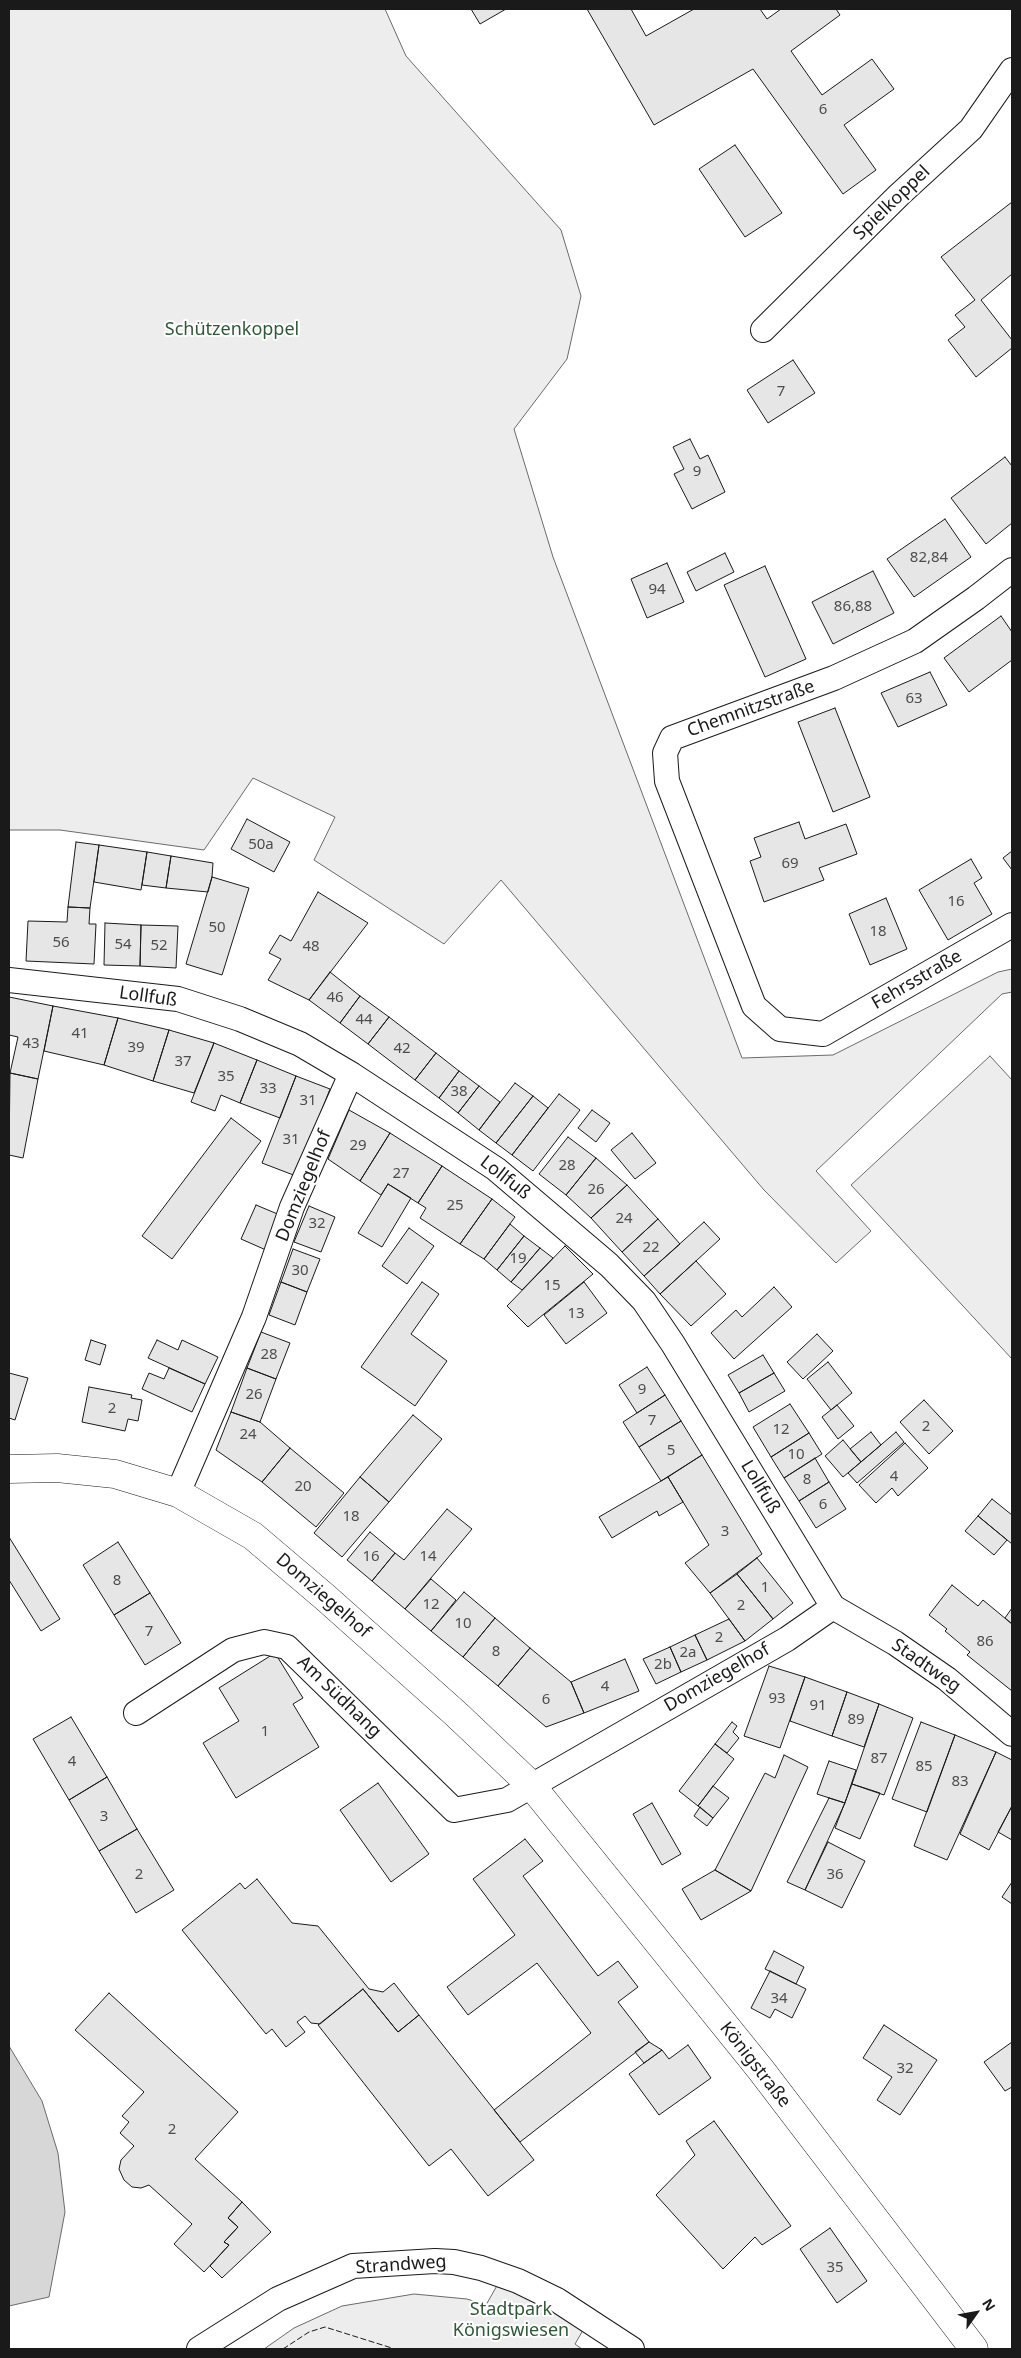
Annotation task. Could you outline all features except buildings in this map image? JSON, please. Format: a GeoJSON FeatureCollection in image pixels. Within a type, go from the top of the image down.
{"type":"FeatureCollection","features":[{"type":"Feature","properties":{"kind":"street","name":"Spielkoppel"},"geometry":{"type":"LineString","coordinates":[[763,330],[899,195],[971,129],[1012,70]]}},
{"type":"Feature","properties":{"kind":"street","name":"Chemnitzstraße"},"geometry":{"type":"LineString","coordinates":[[823,1034],[780,1029],[754,1006],[667,781],[664,753],[672,738],[834,678],[915,641],[1012,570]]}},
{"type":"Feature","properties":{"kind":"street","name":"Fehrsstraße"},"geometry":{"type":"LineString","coordinates":[[823,1034],[1012,925]]}},
{"type":"Feature","properties":{"kind":"street","name":"Lollfuß"},"geometry":{"type":"LineString","coordinates":[[9,980],[178,999],[240,1019],[300,1044],[351,1074],[496,1169],[609,1265],[644,1301],[677,1351],[833,1607]]}},
{"type":"Feature","properties":{"kind":"street","name":"Domziegelhof"},"geometry":{"type":"LineString","coordinates":[[351,1074],[292,1207],[254,1316],[178,1493],[252,1536],[326,1598],[442,1701],[531,1784],[787,1639],[833,1607]]}},
{"type":"Feature","properties":{"kind":"street"},"geometry":{"type":"LineString","coordinates":[[9,1469],[57,1468],[115,1474],[178,1493]]}},
{"type":"Feature","properties":{"kind":"street","name":"Stadtweg"},"geometry":{"type":"LineString","coordinates":[[833,1607],[895,1643],[947,1679],[1012,1734]]}},
{"type":"Feature","properties":{"kind":"street","name":"Am Südhang"},"geometry":{"type":"LineString","coordinates":[[136,1713],[233,1650],[264,1642],[287,1647],[454,1810],[507,1800],[531,1784]]}},
{"type":"Feature","properties":{"kind":"street","name":"Königstraße"},"geometry":{"type":"LineString","coordinates":[[531,1784],[761,2070],[974,2349]]}},
{"type":"Feature","properties":{"kind":"street","name":"Strandweg"},"geometry":{"type":"LineString","coordinates":[[199,2349],[278,2299],[353,2266],[454,2262],[518,2281],[557,2300],[632,2349]]}},
{"type":"Feature","properties":{"kind":"green space","name":"Schützenkoppel"},"geometry":{"type":"Polygon","coordinates":[[[9,9],[385,9],[406,56],[561,230],[581,296],[567,359],[514,429],[553,557],[742,1058],[833,1055],[998,972],[1012,969],[1012,992],[1002,994],[816,1171],[871,1231],[836,1263],[764,1190],[501,880],[444,944],[314,860],[335,817],[253,778],[204,850],[60,830],[9,830],[9,9]]]}},
{"type":"Feature","properties":{"kind":"green space"},"geometry":{"type":"Polygon","coordinates":[[[990,1056],[1012,1080],[1012,1359],[851,1185],[990,1056]]]}},
{"type":"Feature","properties":{"kind":"green space","name":"Stadtpark Königswiesen"},"geometry":{"type":"Polygon","coordinates":[[[499,2282],[586,2325],[575,2344],[582,2349],[264,2349],[294,2328],[342,2306],[414,2294],[467,2299],[486,2305],[499,2282]]]}},
{"type":"Feature","properties":{"kind":"shaded area"},"geometry":{"type":"Polygon","coordinates":[[[9,2046],[42,2101],[58,2153],[65,2212],[49,2297],[9,2306],[9,2046]]]}},
{"type":"Feature","properties":{"kind":"fence"},"geometry":{"type":"LineString","coordinates":[[283,2349],[309,2332],[325,2327],[395,2349]]}}]}
